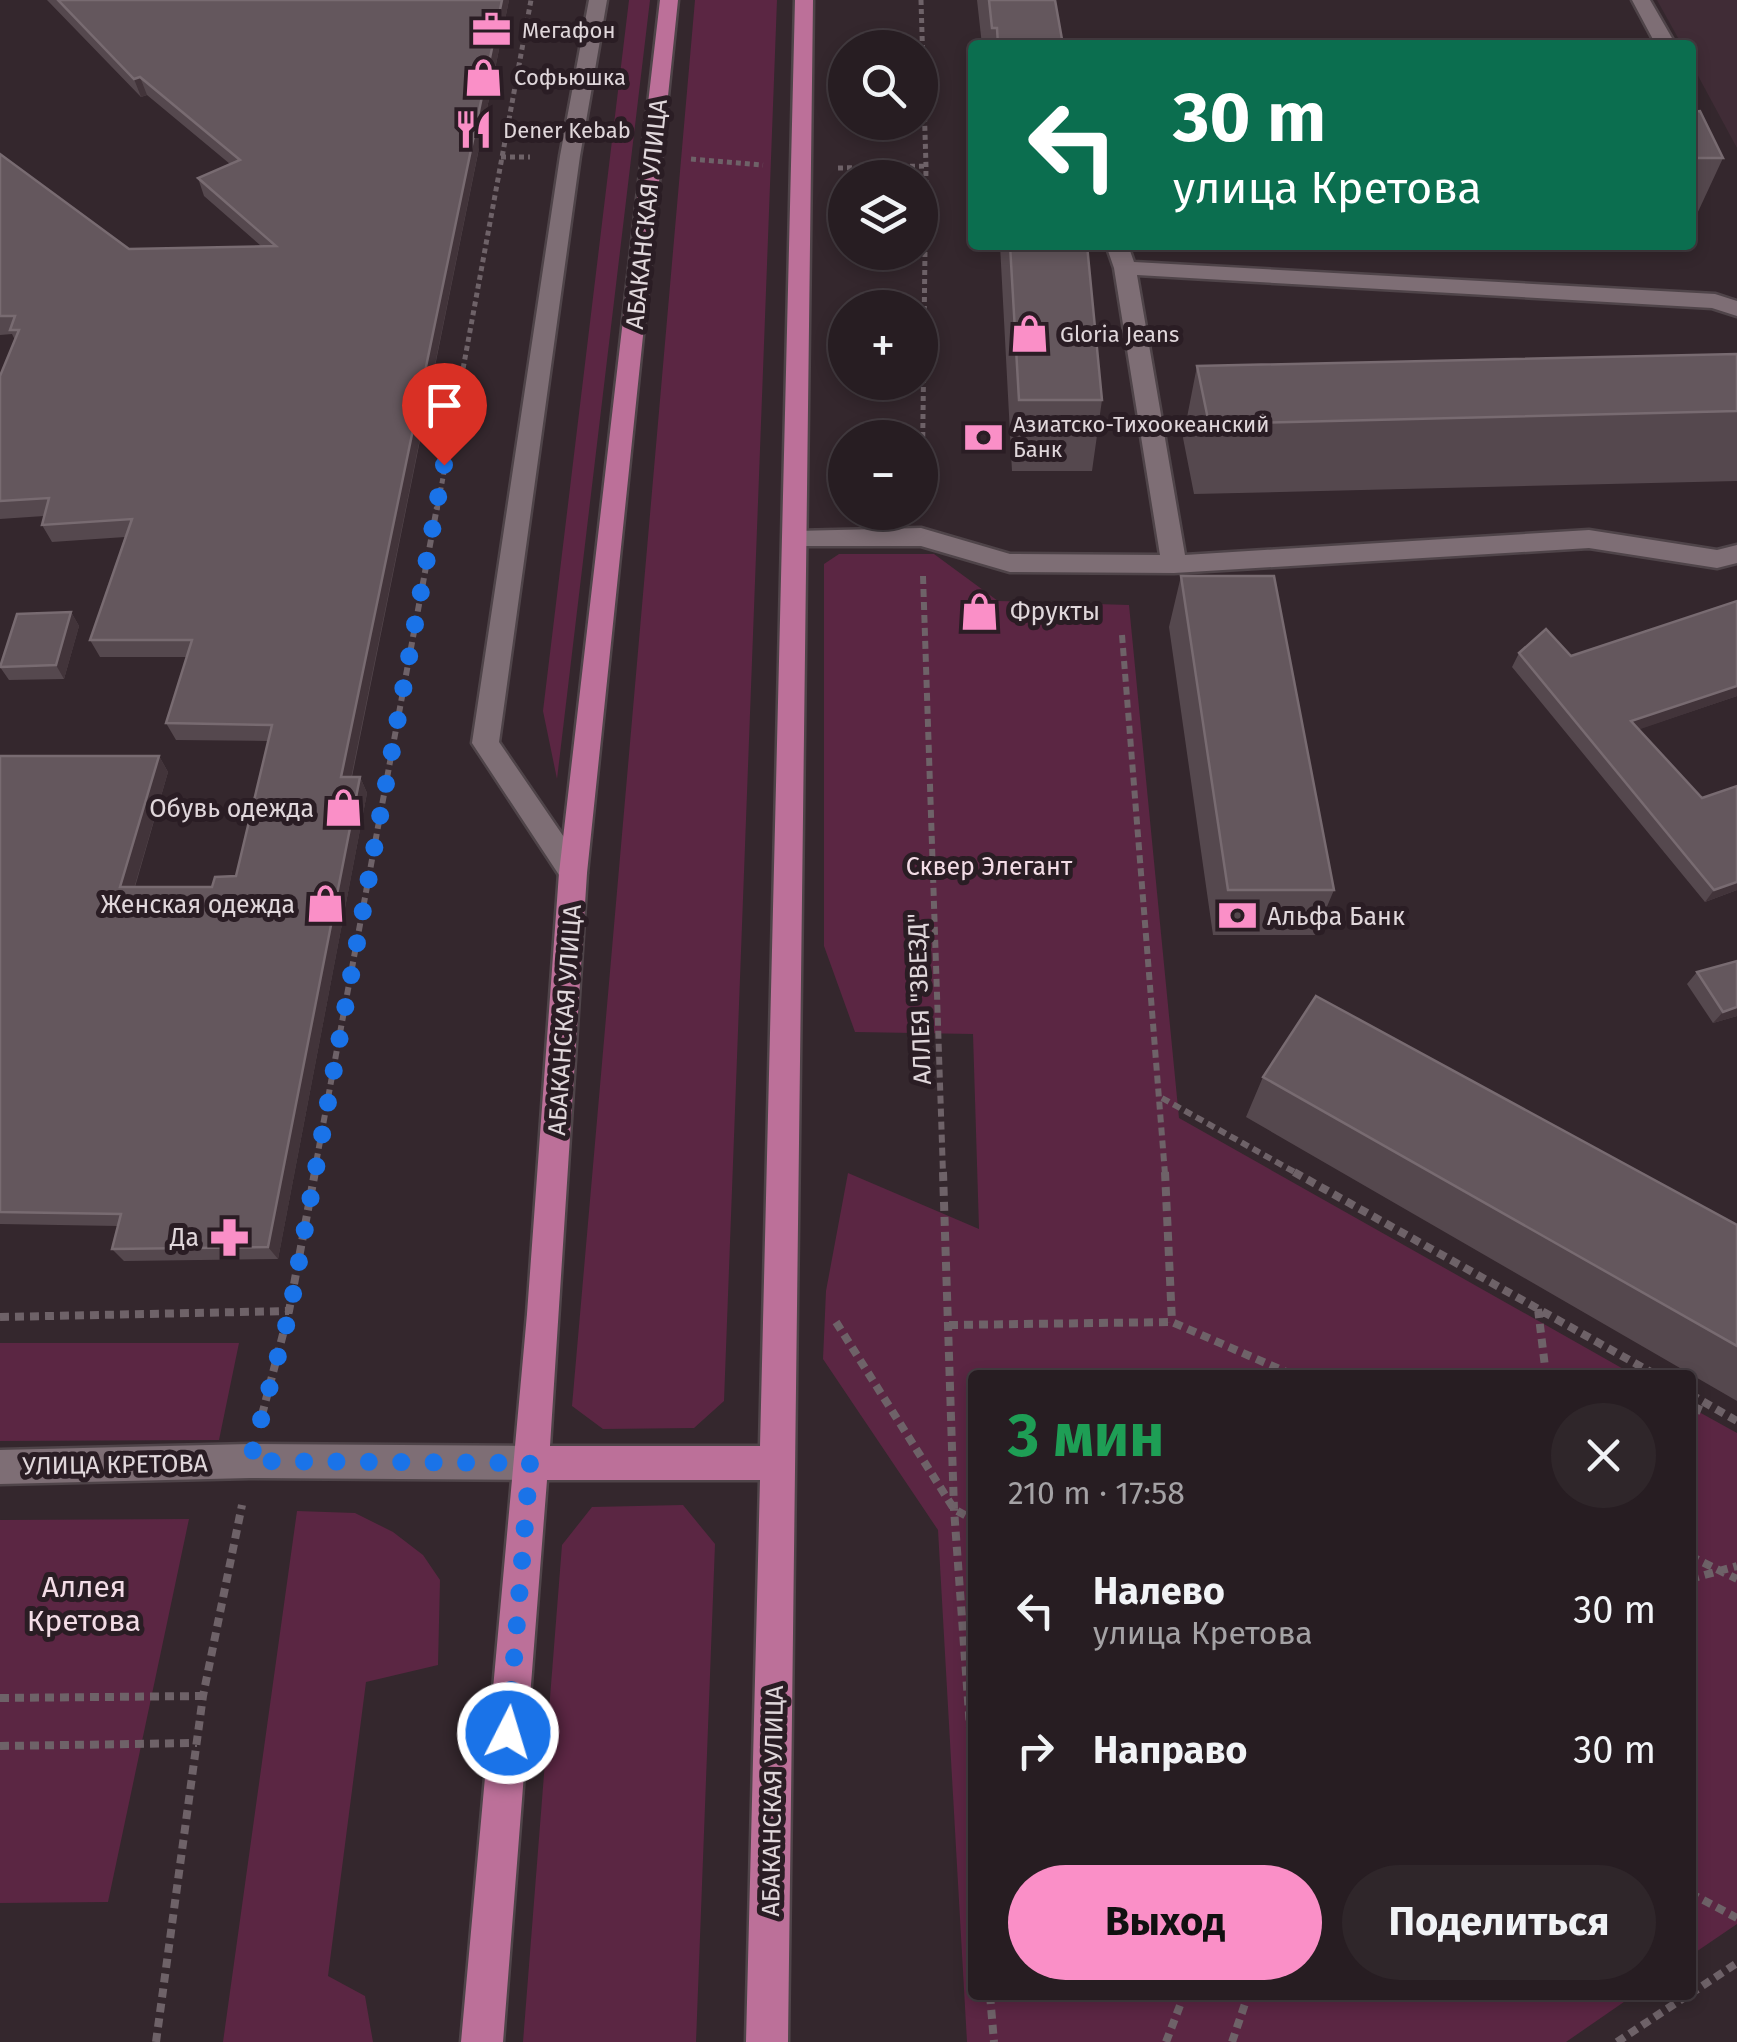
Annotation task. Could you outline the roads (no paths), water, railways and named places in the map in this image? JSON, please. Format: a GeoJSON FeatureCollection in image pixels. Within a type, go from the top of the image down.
{"type":"FeatureCollection","features":[{"type":"Feature","properties":{"kind":"main road","name":"АБАКАНСКАЯ УЛИЦА"},"geometry":{"type":"LineString","coordinates":[[482,2042],[544,1314],[574,873],[669,0]]}},
{"type":"Feature","properties":{"kind":"main road","name":"АБАКАНСКАЯ УЛИЦА"},"geometry":{"type":"LineString","coordinates":[[767,2042],[804,0]]}},
{"type":"Feature","properties":{"kind":"main road"},"geometry":{"type":"LineString","coordinates":[[530,1463],[779,1463]]}},
{"type":"Feature","properties":{"kind":"street"},"geometry":{"type":"LineString","coordinates":[[574,873],[485,743],[570,156],[598,0]]}},
{"type":"Feature","properties":{"kind":"street"},"geometry":{"type":"LineString","coordinates":[[1641,0],[1663,40]]}},
{"type":"Feature","properties":{"kind":"street"},"geometry":{"type":"LineString","coordinates":[[1119,250],[1125,268],[1174,564]]}},
{"type":"Feature","properties":{"kind":"street"},"geometry":{"type":"LineString","coordinates":[[1125,268],[1715,301],[1737,309]]}},
{"type":"Feature","properties":{"kind":"street"},"geometry":{"type":"LineString","coordinates":[[795,540],[921,537],[1010,563],[1174,564],[1589,539],[1718,559],[1737,554]]}},
{"type":"Feature","properties":{"kind":"street","name":"УЛИЦА КРЕТОВА"},"geometry":{"type":"LineString","coordinates":[[0,1467],[250,1461],[530,1463]]}},
{"type":"Feature","properties":{"kind":"place","name":"Мегафон"},"geometry":{"type":"Point","coordinates":[492,30]}},
{"type":"Feature","properties":{"kind":"place","name":"Софьюшка"},"geometry":{"type":"Point","coordinates":[484,77]}},
{"type":"Feature","properties":{"kind":"place","name":"Dener Kebab"},"geometry":{"type":"Point","coordinates":[473,130]}},
{"type":"Feature","properties":{"kind":"place","name":"Gloria Jeans"},"geometry":{"type":"Point","coordinates":[1030,334]}},
{"type":"Feature","properties":{"kind":"place","name":"Азиатско-Тихоокеанский Банк"},"geometry":{"type":"Point","coordinates":[983,437]}},
{"type":"Feature","properties":{"kind":"place","name":"Фрукты"},"geometry":{"type":"Point","coordinates":[980,611]}},
{"type":"Feature","properties":{"kind":"place","name":"Обувь одежда"},"geometry":{"type":"Point","coordinates":[344,808]}},
{"type":"Feature","properties":{"kind":"place","name":"Женская одежда"},"geometry":{"type":"Point","coordinates":[325,904]}},
{"type":"Feature","properties":{"kind":"place","name":"Альфа Банк"},"geometry":{"type":"Point","coordinates":[1237,916]}},
{"type":"Feature","properties":{"kind":"place","name":"Да"},"geometry":{"type":"Point","coordinates":[229,1237]}},
{"type":"Feature","properties":{"kind":"park label","name":"Сквер Элегант"},"geometry":{"type":"Point","coordinates":[989,866]}},
{"type":"Feature","properties":{"kind":"park label","name":"Аллея Кретова"},"geometry":{"type":"Point","coordinates":[84,1604]}}]}
